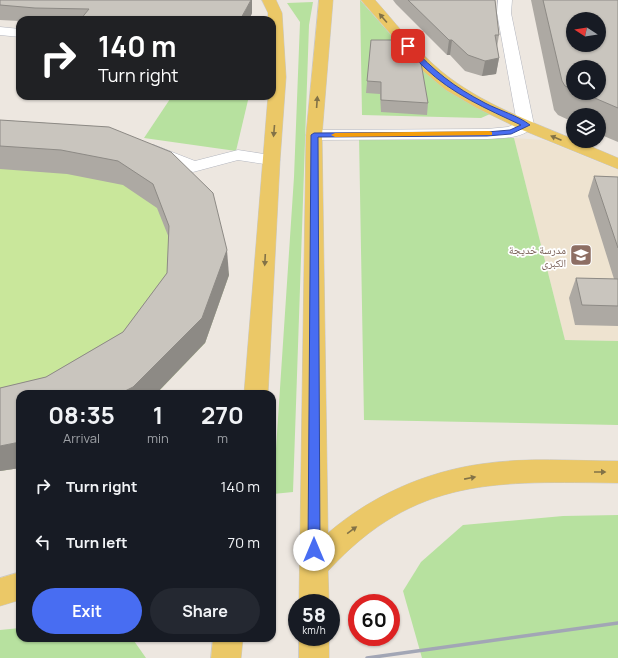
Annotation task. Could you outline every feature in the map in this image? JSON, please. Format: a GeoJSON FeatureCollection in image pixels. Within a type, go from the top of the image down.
{"type":"FeatureCollection","features":[{"type":"Feature","properties":{"kind":"main road"},"geometry":{"type":"LineString","coordinates":[[269,0],[275,16]]}},
{"type":"Feature","properties":{"kind":"main road"},"geometry":{"type":"LineString","coordinates":[[314,594],[314,135],[326,0]]}},
{"type":"Feature","properties":{"kind":"main road"},"geometry":{"type":"LineString","coordinates":[[368,0],[438,77],[467,96],[526,125],[618,164]]}},
{"type":"Feature","properties":{"kind":"main road"},"geometry":{"type":"LineString","coordinates":[[256,389],[278,77],[276,59]]}},
{"type":"Feature","properties":{"kind":"main road"},"geometry":{"type":"LineString","coordinates":[[314,566],[342,537],[374,514],[408,496],[444,483],[482,475],[618,472]]}},
{"type":"Feature","properties":{"kind":"main road"},"geometry":{"type":"LineString","coordinates":[[0,592],[16,587]]}},
{"type":"Feature","properties":{"kind":"main road"},"geometry":{"type":"LineString","coordinates":[[226,658],[228,642]]}},
{"type":"Feature","properties":{"kind":"main road"},"geometry":{"type":"LineString","coordinates":[[314,646],[314,658]]}},
{"type":"Feature","properties":{"kind":"street"},"geometry":{"type":"LineString","coordinates":[[314,135],[487,134],[511,132],[526,125],[504,13],[505,0]]}},
{"type":"Feature","properties":{"kind":"street"},"geometry":{"type":"LineString","coordinates":[[0,31],[16,32]]}},
{"type":"Feature","properties":{"kind":"street"},"geometry":{"type":"LineString","coordinates":[[142,144],[193,167],[238,155],[271,160]]}},
{"type":"Feature","properties":{"kind":"shaded area","name":"مدرسة خديجة الكبرى"},"geometry":{"type":"Polygon","coordinates":[[[514,138],[544,140],[618,170],[618,341],[565,340],[514,138]]]}},
{"type":"Feature","properties":{"kind":"green space"},"geometry":{"type":"Polygon","coordinates":[[[360,0],[398,43],[497,111],[481,118],[362,115],[360,0]]]}},
{"type":"Feature","properties":{"kind":"green space"},"geometry":{"type":"Polygon","coordinates":[[[313,2],[309,25],[293,492],[276,494],[276,449],[294,177],[300,22],[287,3],[313,2]]]}},
{"type":"Feature","properties":{"kind":"green space"},"geometry":{"type":"Polygon","coordinates":[[[169,100],[248,100],[236,151],[144,138],[169,100]]]}},
{"type":"Feature","properties":{"kind":"green space"},"geometry":{"type":"Polygon","coordinates":[[[359,135],[514,138],[565,340],[618,341],[618,425],[364,420],[359,135]]]}},
{"type":"Feature","properties":{"kind":"green space"},"geometry":{"type":"Polygon","coordinates":[[[0,143],[114,151],[216,218],[229,275],[205,343],[160,390],[16,390],[16,469],[0,471],[0,143]]]}},
{"type":"Feature","properties":{"kind":"green space"},"geometry":{"type":"Polygon","coordinates":[[[618,515],[618,658],[422,658],[403,591],[421,562],[463,525],[563,516],[618,515]]]}},
{"type":"Feature","properties":{"kind":"green space"},"geometry":{"type":"Polygon","coordinates":[[[16,628],[16,642],[135,642],[146,658],[0,658],[0,630],[16,628]]]}},
{"type":"Feature","properties":{"kind":"building"},"geometry":{"type":"Polygon","coordinates":[[[0,0],[251,0],[242,16],[83,16],[89,9],[35,8],[0,5],[0,0]]]}},
{"type":"Feature","properties":{"kind":"building"},"geometry":{"type":"Polygon","coordinates":[[[408,0],[495,0],[499,35],[495,35],[499,58],[485,61],[468,55],[452,40],[449,40],[408,0]]]}},
{"type":"Feature","properties":{"kind":"building"},"geometry":{"type":"Polygon","coordinates":[[[543,0],[618,0],[618,108],[599,100],[606,100],[606,60],[566,60],[565,86],[562,81],[543,0]]]}},
{"type":"Feature","properties":{"kind":"building"},"geometry":{"type":"Polygon","coordinates":[[[371,40],[406,40],[420,57],[428,103],[381,100],[381,82],[367,81],[371,40]]]}},
{"type":"Feature","properties":{"kind":"building"},"geometry":{"type":"Polygon","coordinates":[[[0,120],[109,127],[171,152],[213,193],[227,250],[202,318],[133,387],[127,390],[16,390],[16,443],[0,446],[0,388],[46,377],[123,332],[167,273],[169,226],[153,184],[118,161],[61,150],[0,146],[0,120]]]}},
{"type":"Feature","properties":{"kind":"building"},"geometry":{"type":"Polygon","coordinates":[[[594,176],[618,177],[618,248],[594,176]]]}},
{"type":"Feature","properties":{"kind":"building"},"geometry":{"type":"Polygon","coordinates":[[[576,278],[618,279],[618,306],[582,305],[576,278]]]}},
{"type":"Feature","properties":{"kind":"railway"},"geometry":{"type":"LineString","coordinates":[[367,658],[618,623]]}},
{"type":"Feature","properties":{"kind":"slow traffic"},"geometry":{"type":"LineString","coordinates":[[335,135],[489,133]]}},
{"type":"Feature","properties":{"kind":"place","name":"مدرسة خديجة الكبرى"},"geometry":{"type":"Point","coordinates":[581,255]}},
{"type":"Feature","properties":{"kind":"route"},"geometry":{"type":"LineString","coordinates":[[314,550],[314,135],[487,134],[511,132],[526,125],[484,105],[452,87],[427,67],[408,46]]}}]}
